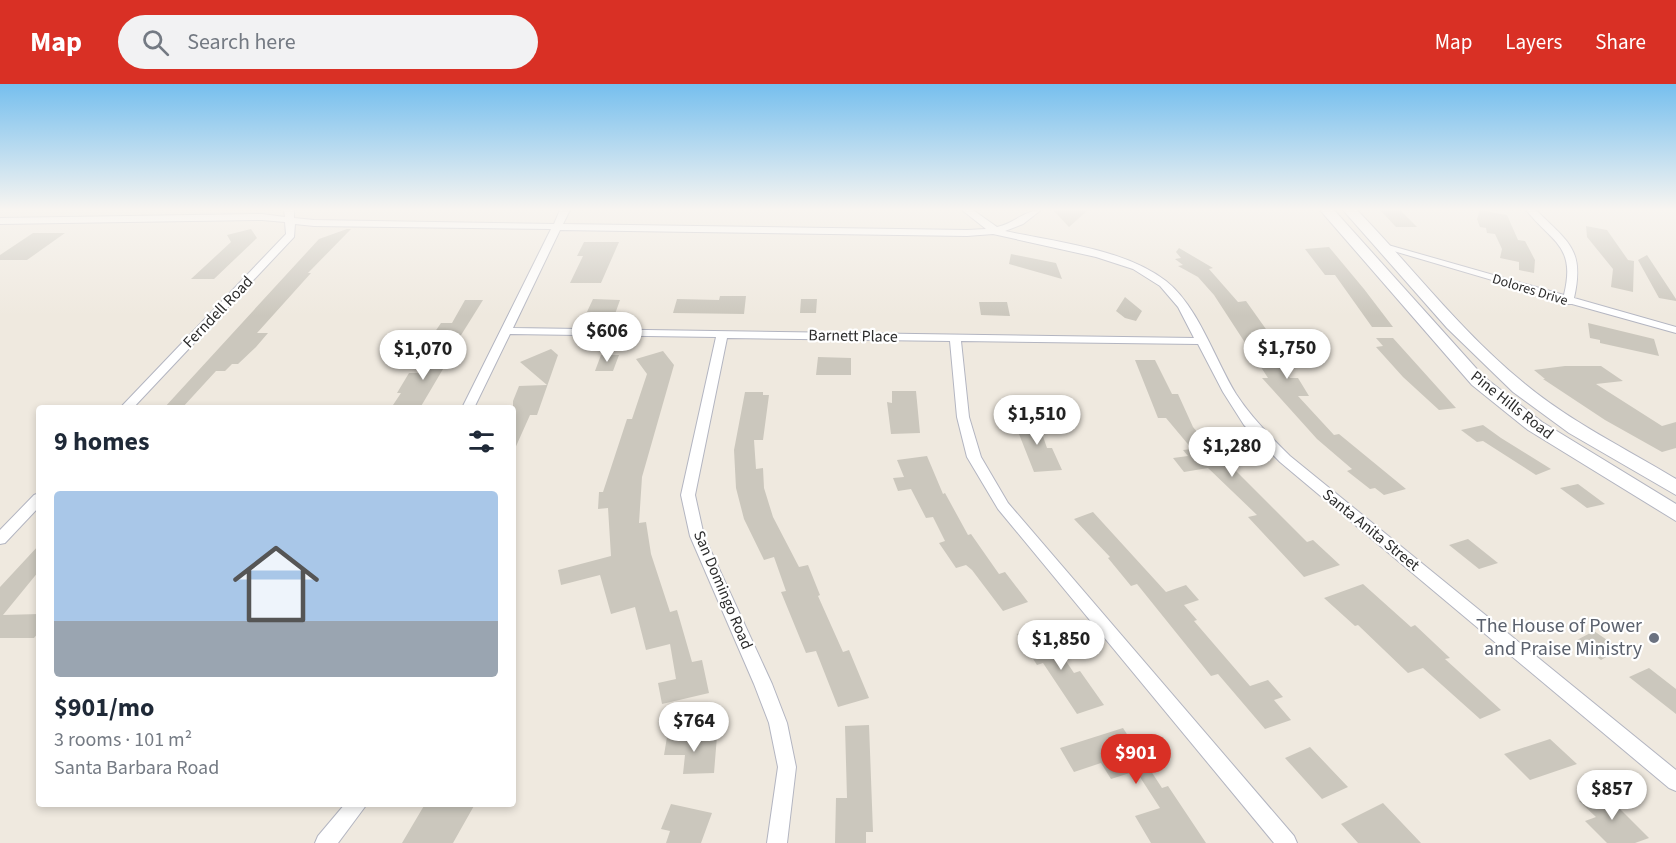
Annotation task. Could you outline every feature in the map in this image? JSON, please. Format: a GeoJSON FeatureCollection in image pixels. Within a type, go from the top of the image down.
{"type":"FeatureCollection","features":[{"type":"Feature","properties":{"kind":"main road","name":"Pine Hills Road"},"geometry":{"type":"LineString","coordinates":[[1358,245],[1478,381],[1535,426],[1676,514]]}},
{"type":"Feature","properties":{"kind":"main road","name":"Pine Hills Road"},"geometry":{"type":"LineString","coordinates":[[1383,245],[1479,351],[1518,388],[1570,425],[1676,488]]}},
{"type":"Feature","properties":{"kind":"street","name":"Ferndell Road"},"geometry":{"type":"LineString","coordinates":[[129,405],[281,245]]}},
{"type":"Feature","properties":{"kind":"street"},"geometry":{"type":"LineString","coordinates":[[470,405],[547,245]]}},
{"type":"Feature","properties":{"kind":"street","name":"Santa Anita Street"},"geometry":{"type":"LineString","coordinates":[[1059,245],[1137,267],[1164,284],[1183,306],[1228,392],[1249,422],[1285,459],[1676,782]]}},
{"type":"Feature","properties":{"kind":"street"},"geometry":{"type":"LineString","coordinates":[[1562,245],[1574,262],[1574,277],[1568,302]]}},
{"type":"Feature","properties":{"kind":"street","name":"Dolores Drive"},"geometry":{"type":"LineString","coordinates":[[1385,248],[1568,302],[1676,330]]}},
{"type":"Feature","properties":{"kind":"street","name":"Barnett Place"},"geometry":{"type":"LineString","coordinates":[[507,331],[1200,341]]}},
{"type":"Feature","properties":{"kind":"street","name":"San Domingo Road"},"geometry":{"type":"LineString","coordinates":[[722,335],[688,495],[697,536],[778,723],[787,767],[777,843]]}},
{"type":"Feature","properties":{"kind":"street"},"geometry":{"type":"LineString","coordinates":[[955,337],[963,417],[974,457],[1003,506],[1287,843]]}},
{"type":"Feature","properties":{"kind":"street"},"geometry":{"type":"LineString","coordinates":[[0,538],[36,501]]}},
{"type":"Feature","properties":{"kind":"street"},"geometry":{"type":"LineString","coordinates":[[325,843],[355,807]]}},
{"type":"Feature","properties":{"kind":"building"},"geometry":{"type":"Polygon","coordinates":[[[14,245],[48,245],[27,260],[0,260],[0,255],[14,245]]]}},
{"type":"Feature","properties":{"kind":"building"},"geometry":{"type":"Polygon","coordinates":[[[227,245],[249,245],[214,279],[191,279],[227,245]]]}},
{"type":"Feature","properties":{"kind":"building"},"geometry":{"type":"Polygon","coordinates":[[[313,245],[335,245],[257,333],[268,333],[256,347],[238,364],[232,364],[225,371],[216,371],[185,405],[167,405],[313,245]]]}},
{"type":"Feature","properties":{"kind":"building"},"geometry":{"type":"Polygon","coordinates":[[[582,245],[617,245],[601,283],[570,283],[583,256],[577,256],[582,245]]]}},
{"type":"Feature","properties":{"kind":"building"},"geometry":{"type":"Polygon","coordinates":[[[1500,245],[1527,245],[1535,260],[1534,273],[1519,270],[1519,262],[1500,258],[1500,245]]]}},
{"type":"Feature","properties":{"kind":"building"},"geometry":{"type":"Polygon","coordinates":[[[1594,245],[1618,245],[1628,260],[1634,261],[1633,292],[1611,287],[1613,269],[1594,245]]]}},
{"type":"Feature","properties":{"kind":"building"},"geometry":{"type":"Polygon","coordinates":[[[1329,247],[1393,327],[1372,327],[1335,275],[1325,275],[1305,249],[1329,247]]]}},
{"type":"Feature","properties":{"kind":"building"},"geometry":{"type":"Polygon","coordinates":[[[1179,248],[1213,268],[1209,269],[1238,302],[1246,301],[1268,332],[1262,332],[1290,378],[1298,378],[1309,396],[1298,396],[1334,435],[1339,434],[1406,489],[1384,495],[1375,488],[1370,489],[1347,471],[1352,469],[1317,439],[1262,378],[1268,378],[1214,295],[1198,277],[1178,266],[1183,265],[1175,259],[1181,258],[1176,252],[1179,248]]]}},
{"type":"Feature","properties":{"kind":"building"},"geometry":{"type":"Polygon","coordinates":[[[1011,254],[1056,263],[1062,279],[1009,264],[1011,254]]]}},
{"type":"Feature","properties":{"kind":"building"},"geometry":{"type":"Polygon","coordinates":[[[1647,255],[1676,301],[1659,298],[1638,260],[1647,255]]]}},
{"type":"Feature","properties":{"kind":"building"},"geometry":{"type":"Polygon","coordinates":[[[720,296],[746,296],[744,314],[673,313],[677,299],[719,300],[720,296]]]}},
{"type":"Feature","properties":{"kind":"building"},"geometry":{"type":"Polygon","coordinates":[[[1125,297],[1142,311],[1136,321],[1125,318],[1116,311],[1125,297]]]}},
{"type":"Feature","properties":{"kind":"building"},"geometry":{"type":"Polygon","coordinates":[[[593,299],[620,300],[615,314],[586,314],[593,299]]]}},
{"type":"Feature","properties":{"kind":"building"},"geometry":{"type":"Polygon","coordinates":[[[801,299],[817,299],[816,313],[800,313],[801,299]]]}},
{"type":"Feature","properties":{"kind":"building"},"geometry":{"type":"Polygon","coordinates":[[[465,300],[483,300],[458,340],[430,339],[441,323],[452,323],[465,300]]]}},
{"type":"Feature","properties":{"kind":"building"},"geometry":{"type":"Polygon","coordinates":[[[979,302],[1007,302],[1010,316],[981,315],[979,302]]]}},
{"type":"Feature","properties":{"kind":"building"},"geometry":{"type":"Polygon","coordinates":[[[1588,323],[1654,339],[1659,356],[1600,343],[1600,340],[1590,338],[1588,323]]]}},
{"type":"Feature","properties":{"kind":"building"},"geometry":{"type":"Polygon","coordinates":[[[1376,338],[1393,338],[1456,408],[1439,410],[1403,377],[1376,347],[1383,346],[1376,338]]]}},
{"type":"Feature","properties":{"kind":"building"},"geometry":{"type":"Polygon","coordinates":[[[438,347],[456,347],[422,405],[393,405],[409,373],[422,373],[438,347]]]}},
{"type":"Feature","properties":{"kind":"building"},"geometry":{"type":"Polygon","coordinates":[[[551,349],[558,355],[537,415],[530,415],[516,446],[516,405],[513,405],[513,401],[519,386],[547,385],[520,362],[551,349]]]}},
{"type":"Feature","properties":{"kind":"building"},"geometry":{"type":"Polygon","coordinates":[[[663,351],[674,365],[642,477],[639,523],[646,522],[651,554],[670,612],[677,610],[692,662],[702,660],[709,693],[662,704],[658,683],[676,679],[670,644],[646,650],[635,607],[611,614],[600,575],[561,585],[558,570],[611,556],[608,508],[598,509],[599,492],[603,492],[627,419],[632,419],[647,374],[636,359],[663,351]]]}},
{"type":"Feature","properties":{"kind":"building"},"geometry":{"type":"Polygon","coordinates":[[[601,355],[619,355],[613,371],[595,371],[601,355]]]}},
{"type":"Feature","properties":{"kind":"building"},"geometry":{"type":"Polygon","coordinates":[[[818,357],[851,358],[851,375],[816,375],[818,357]]]}},
{"type":"Feature","properties":{"kind":"building"},"geometry":{"type":"Polygon","coordinates":[[[1135,360],[1155,360],[1172,394],[1178,394],[1193,427],[1230,471],[1235,470],[1307,542],[1313,540],[1340,565],[1304,577],[1248,517],[1257,515],[1208,468],[1184,472],[1173,458],[1188,456],[1183,450],[1192,449],[1166,418],[1158,418],[1135,360]]]}},
{"type":"Feature","properties":{"kind":"building"},"geometry":{"type":"Polygon","coordinates":[[[1565,366],[1601,366],[1623,381],[1596,384],[1662,426],[1676,422],[1676,448],[1662,452],[1605,420],[1543,379],[1545,379],[1534,370],[1565,366]]]}},
{"type":"Feature","properties":{"kind":"building"},"geometry":{"type":"Polygon","coordinates":[[[892,391],[916,391],[920,433],[891,434],[887,402],[892,403],[892,391]]]}},
{"type":"Feature","properties":{"kind":"building"},"geometry":{"type":"Polygon","coordinates":[[[745,392],[763,392],[763,395],[769,395],[763,440],[754,440],[756,469],[763,468],[764,488],[773,517],[799,567],[808,565],[820,595],[818,596],[843,652],[849,650],[869,698],[838,707],[816,651],[806,653],[781,592],[786,591],[774,557],[764,560],[744,519],[736,488],[734,450],[745,392]]]}},
{"type":"Feature","properties":{"kind":"building"},"geometry":{"type":"Polygon","coordinates":[[[1013,419],[1037,419],[1047,448],[1052,448],[1062,470],[1034,472],[1013,419]]]}},
{"type":"Feature","properties":{"kind":"building"},"geometry":{"type":"Polygon","coordinates":[[[1483,425],[1551,469],[1536,475],[1483,441],[1477,442],[1461,430],[1483,425]]]}},
{"type":"Feature","properties":{"kind":"building"},"geometry":{"type":"Polygon","coordinates":[[[927,456],[943,494],[945,493],[968,535],[971,534],[999,574],[1005,572],[1028,602],[1003,611],[972,570],[966,565],[956,568],[939,543],[945,541],[933,517],[926,518],[911,489],[898,491],[893,478],[904,477],[897,460],[927,456]]]}},
{"type":"Feature","properties":{"kind":"building"},"geometry":{"type":"Polygon","coordinates":[[[1578,484],[1605,504],[1587,508],[1560,488],[1578,484]]]}},
{"type":"Feature","properties":{"kind":"building"},"geometry":{"type":"Polygon","coordinates":[[[1093,512],[1166,592],[1186,585],[1199,600],[1184,605],[1197,620],[1194,621],[1250,686],[1268,680],[1283,697],[1274,700],[1291,720],[1265,729],[1218,674],[1211,676],[1137,584],[1131,586],[1108,558],[1110,557],[1074,519],[1093,512]]]}},
{"type":"Feature","properties":{"kind":"building"},"geometry":{"type":"Polygon","coordinates":[[[1468,539],[1498,563],[1479,569],[1449,545],[1468,539]]]}},
{"type":"Feature","properties":{"kind":"building"},"geometry":{"type":"Polygon","coordinates":[[[36,548],[36,575],[3,615],[36,614],[34,638],[0,638],[0,587],[36,548]]]}},
{"type":"Feature","properties":{"kind":"building"},"geometry":{"type":"Polygon","coordinates":[[[1363,584],[1411,627],[1415,625],[1450,658],[1445,659],[1501,710],[1480,719],[1423,668],[1408,673],[1358,625],[1355,626],[1324,598],[1363,584]]]}},
{"type":"Feature","properties":{"kind":"building"},"geometry":{"type":"Polygon","coordinates":[[[1043,627],[1074,673],[1080,671],[1104,705],[1077,714],[1043,663],[1037,665],[1017,634],[1043,627]]]}},
{"type":"Feature","properties":{"kind":"building"},"geometry":{"type":"Polygon","coordinates":[[[1594,631],[1620,649],[1601,660],[1575,641],[1594,631]]]}},
{"type":"Feature","properties":{"kind":"building"},"geometry":{"type":"Polygon","coordinates":[[[1649,668],[1676,689],[1676,714],[1629,677],[1649,668]]]}},
{"type":"Feature","properties":{"kind":"building"},"geometry":{"type":"Polygon","coordinates":[[[869,725],[873,832],[866,832],[866,843],[835,843],[836,798],[847,798],[845,726],[869,725]]]}},
{"type":"Feature","properties":{"kind":"building"},"geometry":{"type":"Polygon","coordinates":[[[1123,728],[1162,788],[1168,786],[1206,843],[1151,843],[1135,816],[1160,808],[1136,771],[1111,779],[1101,763],[1074,772],[1060,748],[1123,728]]]}},
{"type":"Feature","properties":{"kind":"building"},"geometry":{"type":"Polygon","coordinates":[[[717,736],[714,773],[683,774],[685,755],[664,755],[667,737],[717,736]]]}},
{"type":"Feature","properties":{"kind":"building"},"geometry":{"type":"Polygon","coordinates":[[[1550,739],[1577,764],[1530,780],[1504,754],[1550,739]]]}},
{"type":"Feature","properties":{"kind":"building"},"geometry":{"type":"Polygon","coordinates":[[[1310,747],[1348,787],[1322,799],[1285,758],[1310,747]]]}},
{"type":"Feature","properties":{"kind":"building"},"geometry":{"type":"Polygon","coordinates":[[[1603,792],[1649,838],[1635,843],[1607,843],[1585,821],[1596,817],[1579,801],[1603,792]]]}},
{"type":"Feature","properties":{"kind":"building"},"geometry":{"type":"Polygon","coordinates":[[[1383,803],[1421,843],[1358,843],[1341,824],[1383,803]]]}},
{"type":"Feature","properties":{"kind":"building"},"geometry":{"type":"Polygon","coordinates":[[[671,804],[712,813],[701,843],[666,843],[670,831],[661,829],[671,804]]]}},
{"type":"Feature","properties":{"kind":"building"},"geometry":{"type":"Polygon","coordinates":[[[423,807],[473,807],[453,843],[402,843],[423,807]]]}},
{"type":"Feature","properties":{"kind":"place","name":"The House of Power and Praise Ministry"},"geometry":{"type":"Point","coordinates":[1654,638]}}]}
